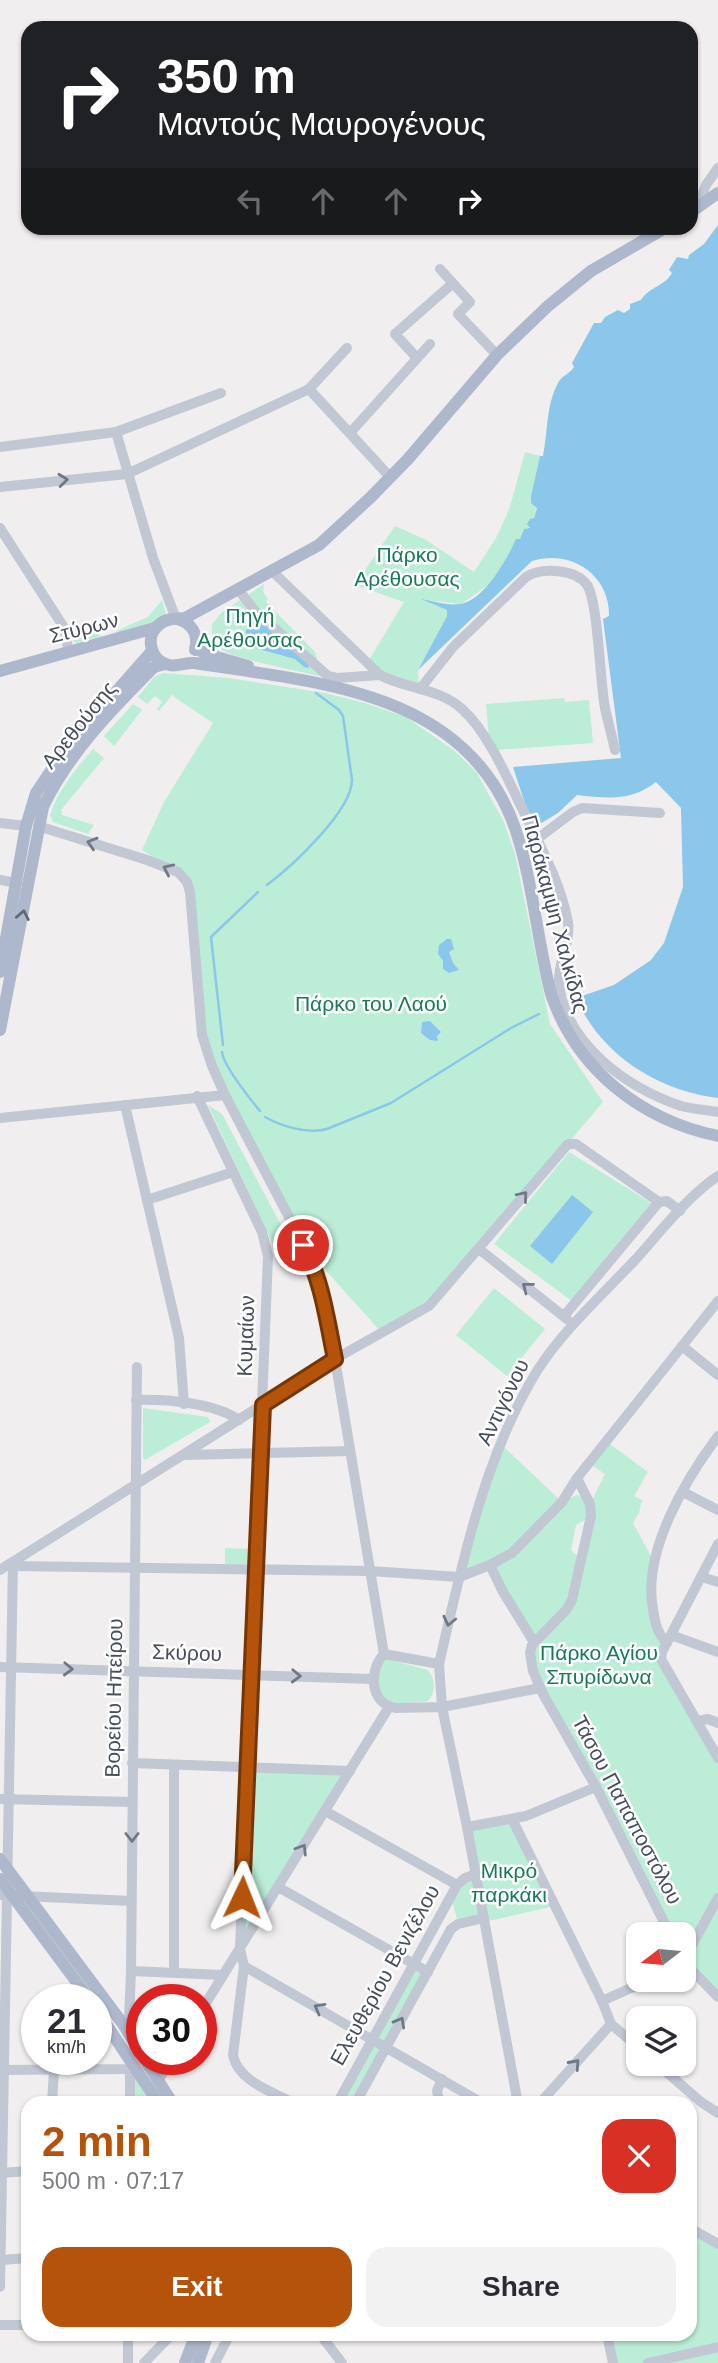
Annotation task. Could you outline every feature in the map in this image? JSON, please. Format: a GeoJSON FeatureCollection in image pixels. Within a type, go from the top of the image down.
{"type":"FeatureCollection","features":[{"type":"Feature","properties":{"kind":"main road"},"geometry":{"type":"LineString","coordinates":[[698,207],[718,193]]}},
{"type":"Feature","properties":{"kind":"main road"},"geometry":{"type":"LineString","coordinates":[[236,590],[197,623],[192,656],[183,664],[165,664],[151,648],[155,628],[164,621],[185,618],[236,590],[272,571],[319,545],[390,477],[497,355],[548,306],[591,271],[653,235]]}},
{"type":"Feature","properties":{"kind":"main road"},"geometry":{"type":"LineString","coordinates":[[176,619],[187,624],[196,639]]}},
{"type":"Feature","properties":{"kind":"main road","name":"Στύρων"},"geometry":{"type":"LineString","coordinates":[[0,671],[155,628]]}},
{"type":"Feature","properties":{"kind":"main road","name":"Παράκαμψη Χαλκίδας"},"geometry":{"type":"LineString","coordinates":[[196,639],[202,653],[279,676]]}},
{"type":"Feature","properties":{"kind":"main road","name":"Στύρων"},"geometry":{"type":"LineString","coordinates":[[22,665],[58,660],[136,640],[145,640],[151,648]]}},
{"type":"Feature","properties":{"kind":"main road","name":"Αρεθούσης"},"geometry":{"type":"LineString","coordinates":[[0,1030],[36,793],[64,751],[151,648]]}},
{"type":"Feature","properties":{"kind":"main road","name":"Αρεθούσης"},"geometry":{"type":"LineString","coordinates":[[0,972],[17,883],[32,826],[47,798],[74,755],[148,672],[165,664]]}},
{"type":"Feature","properties":{"kind":"main road","name":"Παράκαμψη Χαλκίδας"},"geometry":{"type":"LineString","coordinates":[[183,664],[279,676],[362,694],[394,704],[431,723],[466,750],[491,781],[512,822],[521,847],[551,994],[573,1042],[605,1079],[636,1103],[677,1124],[718,1136]]}},
{"type":"Feature","properties":{"kind":"main road"},"geometry":{"type":"LineString","coordinates":[[0,1859],[9,1889],[78,1984]]}},
{"type":"Feature","properties":{"kind":"main road"},"geometry":{"type":"LineString","coordinates":[[9,1889],[126,2032]]}},
{"type":"Feature","properties":{"kind":"main road"},"geometry":{"type":"LineString","coordinates":[[112,2029],[126,2047]]}},
{"type":"Feature","properties":{"kind":"main road"},"geometry":{"type":"LineString","coordinates":[[144,2075],[155,2096]]}},
{"type":"Feature","properties":{"kind":"main road"},"geometry":{"type":"LineString","coordinates":[[152,2075],[168,2096]]}},
{"type":"Feature","properties":{"kind":"main road"},"geometry":{"type":"LineString","coordinates":[[186,2363],[194,2341]]}},
{"type":"Feature","properties":{"kind":"main road"},"geometry":{"type":"LineString","coordinates":[[198,2363],[206,2341]]}},
{"type":"Feature","properties":{"kind":"street"},"geometry":{"type":"LineString","coordinates":[[698,202],[718,168]]}},
{"type":"Feature","properties":{"kind":"street"},"geometry":{"type":"LineString","coordinates":[[440,269],[470,302],[458,314],[497,355]]}},
{"type":"Feature","properties":{"kind":"street"},"geometry":{"type":"LineString","coordinates":[[417,358],[395,334],[452,284]]}},
{"type":"Feature","properties":{"kind":"street"},"geometry":{"type":"LineString","coordinates":[[350,433],[430,344]]}},
{"type":"Feature","properties":{"kind":"street"},"geometry":{"type":"LineString","coordinates":[[0,486],[127,474],[309,389],[346,348]]}},
{"type":"Feature","properties":{"kind":"street"},"geometry":{"type":"LineString","coordinates":[[309,389],[390,477]]}},
{"type":"Feature","properties":{"kind":"street"},"geometry":{"type":"LineString","coordinates":[[0,447],[116,432],[221,393]]}},
{"type":"Feature","properties":{"kind":"street"},"geometry":{"type":"LineString","coordinates":[[116,432],[153,558],[176,619]]}},
{"type":"Feature","properties":{"kind":"street"},"geometry":{"type":"LineString","coordinates":[[0,528],[63,626],[66,651]]}},
{"type":"Feature","properties":{"kind":"street"},"geometry":{"type":"LineString","coordinates":[[272,571],[380,675],[400,685],[447,698],[468,715],[500,763],[551,869],[568,925],[559,984],[568,1014],[580,1035],[599,1058],[640,1086],[676,1104],[718,1112]]}},
{"type":"Feature","properties":{"kind":"street"},"geometry":{"type":"LineString","coordinates":[[420,689],[453,647],[526,577],[538,572],[575,575],[588,586],[592,594],[605,707],[615,751]]}},
{"type":"Feature","properties":{"kind":"street"},"geometry":{"type":"LineString","coordinates":[[236,590],[254,610],[328,676],[337,678],[380,675]]}},
{"type":"Feature","properties":{"kind":"street"},"geometry":{"type":"LineString","coordinates":[[537,839],[582,808],[660,813]]}},
{"type":"Feature","properties":{"kind":"street"},"geometry":{"type":"LineString","coordinates":[[0,823],[32,826],[147,860],[178,872],[187,882],[190,891],[202,1035],[225,1095],[313,1263],[320,1285],[335,1359],[384,1654],[373,1679],[377,1695],[389,1707],[442,1707],[540,1688]]}},
{"type":"Feature","properties":{"kind":"street"},"geometry":{"type":"LineString","coordinates":[[0,880],[17,883]]}},
{"type":"Feature","properties":{"kind":"street"},"geometry":{"type":"LineString","coordinates":[[0,1118],[225,1095]]}},
{"type":"Feature","properties":{"kind":"street","name":"Κυμαίων"},"geometry":{"type":"LineString","coordinates":[[197,1096],[267,1246],[263,1405],[240,1949],[244,1966],[232,2050],[234,2061],[246,2077],[280,2096]]}},
{"type":"Feature","properties":{"kind":"street"},"geometry":{"type":"LineString","coordinates":[[125,1105],[178,1338],[184,1404]]}},
{"type":"Feature","properties":{"kind":"street"},"geometry":{"type":"LineString","coordinates":[[0,1570],[335,1359],[429,1306],[571,1143],[578,1145],[659,1202],[667,1201],[680,1211]]}},
{"type":"Feature","properties":{"kind":"street"},"geometry":{"type":"LineString","coordinates":[[147,1200],[233,1172]]}},
{"type":"Feature","properties":{"kind":"street","name":"Αντιγόνου"},"geometry":{"type":"LineString","coordinates":[[517,2096],[442,1707],[439,1664],[480,1502],[515,1413],[539,1369],[575,1325],[680,1211],[718,1176]]}},
{"type":"Feature","properties":{"kind":"street"},"geometry":{"type":"LineString","coordinates":[[564,1316],[659,1202]]}},
{"type":"Feature","properties":{"kind":"street"},"geometry":{"type":"LineString","coordinates":[[479,1248],[575,1325]]}},
{"type":"Feature","properties":{"kind":"street"},"geometry":{"type":"LineString","coordinates":[[13,1564],[370,1572],[459,1577],[490,1565],[512,1552],[562,1502],[577,1478],[718,1301]]}},
{"type":"Feature","properties":{"kind":"street"},"geometry":{"type":"LineString","coordinates":[[682,1346],[718,1375]]}},
{"type":"Feature","properties":{"kind":"street","name":"Βορείου Ηπείρου"},"geometry":{"type":"LineString","coordinates":[[124,2027],[130,2015],[131,1971],[137,1367]]}},
{"type":"Feature","properties":{"kind":"street"},"geometry":{"type":"LineString","coordinates":[[136,1400],[220,1409],[239,1420]]}},
{"type":"Feature","properties":{"kind":"street"},"geometry":{"type":"LineString","coordinates":[[718,1436],[683,1492],[656,1551],[650,1581],[658,1634],[718,1652]]}},
{"type":"Feature","properties":{"kind":"street"},"geometry":{"type":"LineString","coordinates":[[184,1455],[350,1451]]}},
{"type":"Feature","properties":{"kind":"street"},"geometry":{"type":"LineString","coordinates":[[490,1565],[503,1592],[534,1642],[566,1610],[572,1600],[591,1516],[590,1504],[577,1478]]}},
{"type":"Feature","properties":{"kind":"street"},"geometry":{"type":"LineString","coordinates":[[683,1492],[718,1510]]}},
{"type":"Feature","properties":{"kind":"street"},"geometry":{"type":"LineString","coordinates":[[718,1544],[661,1659],[718,1758]]}},
{"type":"Feature","properties":{"kind":"street"},"geometry":{"type":"LineString","coordinates":[[0,2287],[3,1985],[9,1889],[5,1799],[6,1667],[13,1564]]}},
{"type":"Feature","properties":{"kind":"street"},"geometry":{"type":"LineString","coordinates":[[702,1577],[718,1582]]}},
{"type":"Feature","properties":{"kind":"street","name":"Τάσου Παπαποστόλου"},"geometry":{"type":"LineString","coordinates":[[534,1642],[531,1660],[540,1688],[596,1787],[664,1922]]}},
{"type":"Feature","properties":{"kind":"street"},"geometry":{"type":"LineString","coordinates":[[384,1654],[439,1664]]}},
{"type":"Feature","properties":{"kind":"street","name":"Σκύρου"},"geometry":{"type":"LineString","coordinates":[[6,1667],[373,1679]]}},
{"type":"Feature","properties":{"kind":"street"},"geometry":{"type":"LineString","coordinates":[[217,1985],[389,1707]]}},
{"type":"Feature","properties":{"kind":"street"},"geometry":{"type":"LineString","coordinates":[[697,1721],[718,1723]]}},
{"type":"Feature","properties":{"kind":"street"},"geometry":{"type":"LineString","coordinates":[[132,1763],[350,1771]]}},
{"type":"Feature","properties":{"kind":"street"},"geometry":{"type":"LineString","coordinates":[[174,1765],[174,1973]]}},
{"type":"Feature","properties":{"kind":"street"},"geometry":{"type":"LineString","coordinates":[[467,1827],[512,1819],[596,1787]]}},
{"type":"Feature","properties":{"kind":"street"},"geometry":{"type":"LineString","coordinates":[[5,1799],[132,1802]]}},
{"type":"Feature","properties":{"kind":"street"},"geometry":{"type":"LineString","coordinates":[[325,1811],[457,1885]]}},
{"type":"Feature","properties":{"kind":"street"},"geometry":{"type":"LineString","coordinates":[[512,1819],[611,2024],[626,2037]]}},
{"type":"Feature","properties":{"kind":"street","name":"Ελευθερίου Βενιζέλου"},"geometry":{"type":"LineString","coordinates":[[341,2096],[457,1885],[476,1874]]}},
{"type":"Feature","properties":{"kind":"street"},"geometry":{"type":"LineString","coordinates":[[278,1887],[428,1972]]}},
{"type":"Feature","properties":{"kind":"street"},"geometry":{"type":"LineString","coordinates":[[9,1889],[131,1901]]}},
{"type":"Feature","properties":{"kind":"street"},"geometry":{"type":"LineString","coordinates":[[696,1938],[718,1898]]}},
{"type":"Feature","properties":{"kind":"street"},"geometry":{"type":"LineString","coordinates":[[359,2096],[453,1926],[484,1918]]}},
{"type":"Feature","properties":{"kind":"street"},"geometry":{"type":"LineString","coordinates":[[244,1966],[471,2096]]}},
{"type":"Feature","properties":{"kind":"street"},"geometry":{"type":"LineString","coordinates":[[131,1971],[223,1975]]}},
{"type":"Feature","properties":{"kind":"street"},"geometry":{"type":"LineString","coordinates":[[696,1974],[718,1997]]}},
{"type":"Feature","properties":{"kind":"street"},"geometry":{"type":"LineString","coordinates":[[602,2001],[626,1990]]}},
{"type":"Feature","properties":{"kind":"street"},"geometry":{"type":"LineString","coordinates":[[546,2096],[611,2024]]}},
{"type":"Feature","properties":{"kind":"street"},"geometry":{"type":"LineString","coordinates":[[2,2070],[21,2070]]}},
{"type":"Feature","properties":{"kind":"street"},"geometry":{"type":"LineString","coordinates":[[52,2096],[54,2075]]}},
{"type":"Feature","properties":{"kind":"street"},"geometry":{"type":"LineString","coordinates":[[132,2096],[136,2075]]}},
{"type":"Feature","properties":{"kind":"street"},"geometry":{"type":"LineString","coordinates":[[158,2081],[162,2075]]}},
{"type":"Feature","properties":{"kind":"street"},"geometry":{"type":"LineString","coordinates":[[671,2076],[694,2096]]}},
{"type":"Feature","properties":{"kind":"street"},"geometry":{"type":"LineString","coordinates":[[438,2096],[437,2091],[442,2079]]}},
{"type":"Feature","properties":{"kind":"street"},"geometry":{"type":"LineString","coordinates":[[697,2099],[718,2113]]}},
{"type":"Feature","properties":{"kind":"street"},"geometry":{"type":"LineString","coordinates":[[1,2173],[21,2172]]}},
{"type":"Feature","properties":{"kind":"street"},"geometry":{"type":"LineString","coordinates":[[697,2232],[718,2244]]}},
{"type":"Feature","properties":{"kind":"street"},"geometry":{"type":"LineString","coordinates":[[0,2260],[21,2258]]}},
{"type":"Feature","properties":{"kind":"street"},"geometry":{"type":"LineString","coordinates":[[0,2325],[21,2325]]}},
{"type":"Feature","properties":{"kind":"street"},"geometry":{"type":"LineString","coordinates":[[128,2341],[128,2363]]}},
{"type":"Feature","properties":{"kind":"street"},"geometry":{"type":"LineString","coordinates":[[144,2363],[165,2341]]}},
{"type":"Feature","properties":{"kind":"street"},"geometry":{"type":"LineString","coordinates":[[215,2363],[226,2341]]}},
{"type":"Feature","properties":{"kind":"street"},"geometry":{"type":"LineString","coordinates":[[325,2341],[342,2363]]}},
{"type":"Feature","properties":{"kind":"street"},"geometry":{"type":"LineString","coordinates":[[608,2341],[613,2363]]}},
{"type":"Feature","properties":{"kind":"street"},"geometry":{"type":"LineString","coordinates":[[648,2363],[667,2361],[718,2347]]}},
{"type":"Feature","properties":{"kind":"green space","name":"Πάρκο Αρέθουσας"},"geometry":{"type":"Polygon","coordinates":[[[525,452],[540,456],[531,496],[537,507],[530,528],[516,540],[494,581],[461,604],[424,600],[447,610],[447,616],[418,670],[419,685],[387,674],[369,660],[404,602],[355,585],[395,526],[426,540],[474,572],[496,538],[509,510],[525,452]]]}},
{"type":"Feature","properties":{"kind":"green space","name":"Πηγή Αρέθουσας"},"geometry":{"type":"Polygon","coordinates":[[[264,584],[263,592],[268,599],[266,602],[315,652],[323,677],[240,657],[228,653],[216,644],[212,624],[221,613],[264,584]]]}},
{"type":"Feature","properties":{"kind":"green space"},"geometry":{"type":"Polygon","coordinates":[[[162,600],[167,617],[135,631],[116,631],[148,617],[162,600]]]}},
{"type":"Feature","properties":{"kind":"green space"},"geometry":{"type":"Polygon","coordinates":[[[72,625],[102,636],[74,642],[69,631],[72,625]]]}},
{"type":"Feature","properties":{"kind":"green space","name":"Πάρκο του Λαού"},"geometry":{"type":"Polygon","coordinates":[[[163,673],[229,678],[325,693],[365,703],[406,717],[456,752],[477,773],[504,822],[515,854],[550,1024],[603,1102],[446,1288],[382,1333],[303,1245],[225,1095],[202,1035],[190,892],[178,872],[142,850],[164,802],[213,723],[173,694],[159,711],[157,709],[162,702],[155,696],[147,704],[138,697],[154,677],[163,673]]]}},
{"type":"Feature","properties":{"kind":"green space"},"geometry":{"type":"Polygon","coordinates":[[[564,698],[565,702],[589,700],[593,743],[497,750],[489,740],[486,704],[564,698]]]}},
{"type":"Feature","properties":{"kind":"green space"},"geometry":{"type":"Polygon","coordinates":[[[133,704],[142,710],[114,746],[104,736],[133,704]]]}},
{"type":"Feature","properties":{"kind":"green space"},"geometry":{"type":"Polygon","coordinates":[[[93,749],[104,758],[61,810],[62,815],[94,825],[88,834],[53,822],[50,815],[63,788],[93,749]]]}},
{"type":"Feature","properties":{"kind":"green space"},"geometry":{"type":"Polygon","coordinates":[[[208,1105],[222,1114],[299,1259],[284,1248],[277,1253],[208,1105]]]}},
{"type":"Feature","properties":{"kind":"green space"},"geometry":{"type":"Polygon","coordinates":[[[569,1152],[656,1206],[572,1301],[494,1244],[569,1152]]]}},
{"type":"Feature","properties":{"kind":"green space"},"geometry":{"type":"Polygon","coordinates":[[[494,1288],[545,1329],[507,1376],[456,1335],[494,1288]]]}},
{"type":"Feature","properties":{"kind":"green space"},"geometry":{"type":"Polygon","coordinates":[[[143,1408],[208,1417],[210,1422],[145,1460],[143,1408]]]}},
{"type":"Feature","properties":{"kind":"green space","name":"Πάρκο Αγίου Σπυρίδωνα"},"geometry":{"type":"Polygon","coordinates":[[[607,1442],[648,1472],[634,1496],[642,1500],[633,1523],[653,1560],[658,1634],[667,1643],[662,1652],[718,1758],[718,1997],[696,1974],[696,1922],[664,1922],[543,1694],[531,1648],[491,1565],[459,1577],[502,1445],[562,1502],[577,1495],[584,1497],[590,1504],[605,1474],[590,1464],[607,1442]],[[590,1517],[576,1525],[571,1550],[581,1559],[590,1517]]]}},
{"type":"Feature","properties":{"kind":"green space"},"geometry":{"type":"Polygon","coordinates":[[[225,1548],[250,1549],[249,1564],[225,1564],[225,1548]]]}},
{"type":"Feature","properties":{"kind":"green space"},"geometry":{"type":"Polygon","coordinates":[[[386,1659],[428,1670],[434,1686],[428,1701],[395,1704],[385,1701],[375,1679],[386,1659]]]}},
{"type":"Feature","properties":{"kind":"green space"},"geometry":{"type":"Polygon","coordinates":[[[247,1767],[350,1771],[240,1949],[247,1767]]]}},
{"type":"Feature","properties":{"kind":"green space","name":"Μικρό παρκάκι"},"geometry":{"type":"Polygon","coordinates":[[[512,1819],[555,1906],[484,1922],[458,1924],[451,1895],[476,1874],[467,1827],[512,1819]]]}},
{"type":"Feature","properties":{"kind":"green space"},"geometry":{"type":"Polygon","coordinates":[[[413,1964],[428,1972],[360,2096],[343,2094],[413,1964]]]}},
{"type":"Feature","properties":{"kind":"green space"},"geometry":{"type":"Polygon","coordinates":[[[130,2075],[137,2075],[148,2084],[157,2081],[154,2075],[161,2075],[158,2081],[168,2096],[130,2096],[130,2075]]]}},
{"type":"Feature","properties":{"kind":"green space"},"geometry":{"type":"Polygon","coordinates":[[[697,2232],[718,2244],[718,2363],[613,2363],[608,2341],[697,2341],[697,2232]]]}},
{"type":"Feature","properties":{"kind":"water"},"geometry":{"type":"Polygon","coordinates":[[[718,225],[718,1098],[674,1087],[634,1067],[600,1037],[576,998],[614,985],[651,960],[664,943],[683,887],[681,808],[656,782],[628,796],[577,795],[558,813],[538,825],[531,822],[513,767],[621,758],[603,619],[609,616],[608,601],[603,588],[585,568],[573,562],[546,558],[532,561],[418,670],[447,616],[447,610],[421,599],[451,604],[469,601],[486,587],[501,568],[516,539],[520,539],[524,529],[530,528],[527,524],[534,518],[537,508],[531,503],[531,496],[540,456],[543,456],[551,400],[560,380],[574,367],[572,363],[594,323],[601,323],[605,317],[618,310],[624,313],[630,309],[630,304],[641,300],[669,277],[672,273],[669,270],[677,257],[688,259],[718,225]]]}},
{"type":"Feature","properties":{"kind":"water","name":"Πηγή Αρέθουσας"},"geometry":{"type":"Polygon","coordinates":[[[256,617],[308,663],[309,668],[295,659],[248,646],[245,642],[246,630],[256,617]]]}},
{"type":"Feature","properties":{"kind":"water"},"geometry":{"type":"Polygon","coordinates":[[[451,939],[454,949],[449,952],[459,970],[449,973],[443,969],[443,961],[438,954],[439,945],[451,939]]]}},
{"type":"Feature","properties":{"kind":"water"},"geometry":{"type":"Polygon","coordinates":[[[430,1021],[441,1032],[437,1036],[438,1041],[430,1040],[421,1033],[422,1022],[430,1021]]]}},
{"type":"Feature","properties":{"kind":"water"},"geometry":{"type":"Polygon","coordinates":[[[572,1195],[593,1212],[552,1264],[530,1246],[572,1195]]]}},
{"type":"Feature","properties":{"kind":"waterway"},"geometry":{"type":"LineString","coordinates":[[267,885],[318,837],[342,807],[349,793],[352,780],[343,716],[316,693]]}},
{"type":"Feature","properties":{"kind":"waterway"},"geometry":{"type":"LineString","coordinates":[[223,1045],[211,937],[258,892]]}},
{"type":"Feature","properties":{"kind":"waterway"},"geometry":{"type":"LineString","coordinates":[[265,1117],[296,1129],[327,1129],[391,1103],[511,1028],[539,1014]]}},
{"type":"Feature","properties":{"kind":"waterway"},"geometry":{"type":"LineString","coordinates":[[222,1052],[232,1073],[260,1111]]}},
{"type":"Feature","properties":{"kind":"route"},"geometry":{"type":"LineString","coordinates":[[242,1897],[263,1405],[335,1359],[320,1285],[313,1263],[303,1245]]}}]}
